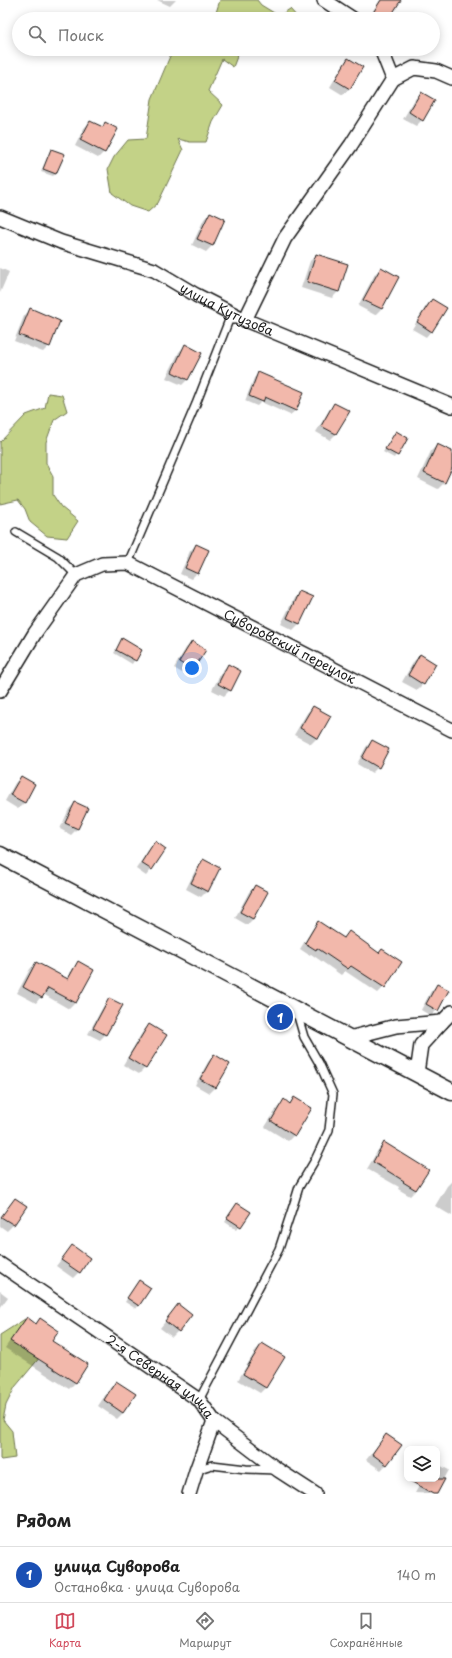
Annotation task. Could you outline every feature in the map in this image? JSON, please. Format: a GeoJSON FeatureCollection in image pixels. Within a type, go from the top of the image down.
{"type":"FeatureCollection","features":[{"type":"Feature","properties":{"kind":"street"},"geometry":{"type":"LineString","coordinates":[[324,0],[342,12]]}},
{"type":"Feature","properties":{"kind":"street"},"geometry":{"type":"LineString","coordinates":[[384,56],[393,79]]}},
{"type":"Feature","properties":{"kind":"street"},"geometry":{"type":"LineString","coordinates":[[245,320],[285,238],[351,145],[393,79],[414,68],[436,71],[452,78]]}},
{"type":"Feature","properties":{"kind":"street","name":"улица Кутузова"},"geometry":{"type":"LineString","coordinates":[[0,217],[62,242],[154,270],[196,295],[245,320],[452,406]]}},
{"type":"Feature","properties":{"kind":"street"},"geometry":{"type":"LineString","coordinates":[[0,692],[35,633],[76,575],[102,564],[128,563]]}},
{"type":"Feature","properties":{"kind":"street","name":"Суворовский переулок"},"geometry":{"type":"LineString","coordinates":[[128,563],[452,730]]}},
{"type":"Feature","properties":{"kind":"street"},"geometry":{"type":"LineString","coordinates":[[0,855],[452,1092]]}},
{"type":"Feature","properties":{"kind":"street"},"geometry":{"type":"LineString","coordinates":[[417,1073],[421,1045],[452,1012]]}},
{"type":"Feature","properties":{"kind":"street"},"geometry":{"type":"LineString","coordinates":[[349,1038],[396,1026],[442,1022]]}},
{"type":"Feature","properties":{"kind":"street","name":"2-я Северная улица"},"geometry":{"type":"LineString","coordinates":[[0,1264],[199,1400],[214,1421],[278,1470],[315,1494]]}},
{"type":"Feature","properties":{"kind":"street"},"geometry":{"type":"LineString","coordinates":[[189,1494],[214,1421]]}},
{"type":"Feature","properties":{"kind":"lane"},"geometry":{"type":"LineString","coordinates":[[128,563],[196,404],[228,320],[245,320]]}},
{"type":"Feature","properties":{"kind":"lane"},"geometry":{"type":"LineString","coordinates":[[16,532],[58,557],[76,575]]}},
{"type":"Feature","properties":{"kind":"lane"},"geometry":{"type":"LineString","coordinates":[[199,1400],[279,1249],[296,1200],[299,1186],[315,1160],[329,1130],[333,1094],[319,1063],[304,1037],[297,1012]]}},
{"type":"Feature","properties":{"kind":"lane"},"geometry":{"type":"LineString","coordinates":[[196,1470],[212,1465],[246,1469],[278,1470]]}},
{"type":"Feature","properties":{"kind":"green space"},"geometry":{"type":"Polygon","coordinates":[[[220,0],[257,0],[261,5],[272,12],[216,12],[220,0]]]}},
{"type":"Feature","properties":{"kind":"green space"},"geometry":{"type":"Polygon","coordinates":[[[290,9],[293,12],[285,12],[290,9]]]}},
{"type":"Feature","properties":{"kind":"green space"},"geometry":{"type":"Polygon","coordinates":[[[170,56],[237,56],[233,67],[222,59],[208,91],[223,105],[213,122],[206,142],[190,142],[178,139],[183,150],[158,203],[148,212],[130,206],[112,193],[108,169],[114,157],[128,140],[146,139],[152,99],[170,56]]]}},
{"type":"Feature","properties":{"kind":"green space"},"geometry":{"type":"Polygon","coordinates":[[[48,393],[62,395],[67,411],[54,420],[46,442],[46,463],[53,476],[53,495],[61,507],[78,521],[67,538],[47,536],[30,522],[25,509],[18,500],[0,504],[0,442],[26,415],[45,408],[48,393]]]}},
{"type":"Feature","properties":{"kind":"green space"},"geometry":{"type":"Polygon","coordinates":[[[25,1319],[31,1342],[41,1356],[15,1387],[6,1405],[3,1420],[12,1431],[15,1458],[1,1460],[0,1335],[25,1319]]]}},
{"type":"Feature","properties":{"kind":"building"},"geometry":{"type":"Polygon","coordinates":[[[381,0],[401,0],[393,12],[373,12],[381,0]]]}},
{"type":"Feature","properties":{"kind":"building"},"geometry":{"type":"Polygon","coordinates":[[[348,58],[363,67],[350,89],[335,80],[348,58]]]}},
{"type":"Feature","properties":{"kind":"building"},"geometry":{"type":"Polygon","coordinates":[[[421,92],[435,100],[423,121],[409,112],[421,92]]]}},
{"type":"Feature","properties":{"kind":"building"},"geometry":{"type":"Polygon","coordinates":[[[90,121],[103,127],[105,122],[118,129],[105,153],[80,140],[90,121]]]}},
{"type":"Feature","properties":{"kind":"building"},"geometry":{"type":"Polygon","coordinates":[[[51,149],[65,154],[56,174],[43,169],[51,149]]]}},
{"type":"Feature","properties":{"kind":"building"},"geometry":{"type":"Polygon","coordinates":[[[210,212],[225,219],[213,246],[197,239],[210,212]]]}},
{"type":"Feature","properties":{"kind":"building"},"geometry":{"type":"Polygon","coordinates":[[[316,254],[348,264],[339,292],[307,282],[316,254]]]}},
{"type":"Feature","properties":{"kind":"building"},"geometry":{"type":"Polygon","coordinates":[[[381,267],[399,277],[382,309],[363,300],[381,267]]]}},
{"type":"Feature","properties":{"kind":"building"},"geometry":{"type":"Polygon","coordinates":[[[432,299],[447,308],[432,332],[417,322],[432,299]]]}},
{"type":"Feature","properties":{"kind":"building"},"geometry":{"type":"Polygon","coordinates":[[[30,308],[60,321],[50,347],[19,335],[30,308]]]}},
{"type":"Feature","properties":{"kind":"building"},"geometry":{"type":"Polygon","coordinates":[[[185,344],[202,353],[188,380],[172,372],[185,344]]]}},
{"type":"Feature","properties":{"kind":"building"},"geometry":{"type":"Polygon","coordinates":[[[258,372],[304,392],[296,411],[265,397],[263,402],[249,396],[258,372]]]}},
{"type":"Feature","properties":{"kind":"building"},"geometry":{"type":"Polygon","coordinates":[[[334,403],[350,411],[336,434],[321,426],[334,403]]]}},
{"type":"Feature","properties":{"kind":"building"},"geometry":{"type":"Polygon","coordinates":[[[396,431],[408,438],[398,456],[385,449],[396,431]]]}},
{"type":"Feature","properties":{"kind":"building"},"geometry":{"type":"Polygon","coordinates":[[[437,444],[452,451],[452,468],[445,483],[424,473],[437,444]]]}},
{"type":"Feature","properties":{"kind":"building"},"geometry":{"type":"Polygon","coordinates":[[[196,544],[209,550],[198,574],[185,568],[196,544]]]}},
{"type":"Feature","properties":{"kind":"building"},"geometry":{"type":"Polygon","coordinates":[[[299,591],[313,597],[300,624],[287,618],[299,591]]]}},
{"type":"Feature","properties":{"kind":"building"},"geometry":{"type":"Polygon","coordinates":[[[122,638],[142,650],[136,661],[116,650],[122,638]]]}},
{"type":"Feature","properties":{"kind":"building"},"geometry":{"type":"Polygon","coordinates":[[[192,641],[206,650],[193,670],[179,662],[192,641]]]}},
{"type":"Feature","properties":{"kind":"building"},"geometry":{"type":"Polygon","coordinates":[[[420,654],[436,664],[424,685],[408,675],[420,654]]]}},
{"type":"Feature","properties":{"kind":"building"},"geometry":{"type":"Polygon","coordinates":[[[228,664],[241,671],[231,691],[218,684],[228,664]]]}},
{"type":"Feature","properties":{"kind":"building"},"geometry":{"type":"Polygon","coordinates":[[[313,706],[331,716],[318,739],[300,728],[313,706]]]}},
{"type":"Feature","properties":{"kind":"building"},"geometry":{"type":"Polygon","coordinates":[[[372,740],[389,749],[379,768],[362,758],[372,740]]]}},
{"type":"Feature","properties":{"kind":"building"},"geometry":{"type":"Polygon","coordinates":[[[21,776],[35,784],[25,803],[10,795],[21,776]]]}},
{"type":"Feature","properties":{"kind":"building"},"geometry":{"type":"Polygon","coordinates":[[[75,802],[88,808],[78,829],[65,823],[75,802]]]}},
{"type":"Feature","properties":{"kind":"building"},"geometry":{"type":"Polygon","coordinates":[[[155,841],[166,849],[152,870],[141,863],[155,841]]]}},
{"type":"Feature","properties":{"kind":"building"},"geometry":{"type":"Polygon","coordinates":[[[203,859],[220,868],[208,892],[191,883],[203,859]]]}},
{"type":"Feature","properties":{"kind":"building"},"geometry":{"type":"Polygon","coordinates":[[[255,885],[268,892],[253,919],[240,912],[255,885]]]}},
{"type":"Feature","properties":{"kind":"building"},"geometry":{"type":"Polygon","coordinates":[[[318,921],[344,938],[349,931],[379,953],[382,949],[402,962],[385,988],[351,966],[348,969],[317,948],[316,950],[305,943],[318,921]]]}},
{"type":"Feature","properties":{"kind":"building"},"geometry":{"type":"Polygon","coordinates":[[[78,961],[94,970],[76,1003],[48,988],[42,998],[23,987],[36,962],[68,979],[78,961]]]}},
{"type":"Feature","properties":{"kind":"building"},"geometry":{"type":"Polygon","coordinates":[[[437,984],[449,990],[438,1011],[426,1004],[437,984]]]}},
{"type":"Feature","properties":{"kind":"building"},"geometry":{"type":"Polygon","coordinates":[[[109,998],[123,1005],[106,1035],[93,1028],[109,998]]]}},
{"type":"Feature","properties":{"kind":"building"},"geometry":{"type":"Polygon","coordinates":[[[149,1024],[167,1035],[146,1069],[128,1058],[149,1024]]]}},
{"type":"Feature","properties":{"kind":"building"},"geometry":{"type":"Polygon","coordinates":[[[214,1054],[230,1064],[216,1088],[200,1079],[214,1054]]]}},
{"type":"Feature","properties":{"kind":"building"},"geometry":{"type":"Polygon","coordinates":[[[294,1097],[312,1108],[295,1136],[271,1121],[284,1099],[290,1104],[294,1097]]]}},
{"type":"Feature","properties":{"kind":"building"},"geometry":{"type":"Polygon","coordinates":[[[384,1142],[429,1170],[416,1190],[373,1162],[384,1142]]]}},
{"type":"Feature","properties":{"kind":"building"},"geometry":{"type":"Polygon","coordinates":[[[15,1198],[27,1206],[14,1225],[1,1217],[15,1198]]]}},
{"type":"Feature","properties":{"kind":"building"},"geometry":{"type":"Polygon","coordinates":[[[237,1203],[251,1212],[241,1227],[227,1218],[237,1203]]]}},
{"type":"Feature","properties":{"kind":"building"},"geometry":{"type":"Polygon","coordinates":[[[72,1245],[90,1258],[80,1273],[61,1260],[72,1245]]]}},
{"type":"Feature","properties":{"kind":"building"},"geometry":{"type":"Polygon","coordinates":[[[139,1280],[151,1288],[139,1306],[127,1298],[139,1280]]]}},
{"type":"Feature","properties":{"kind":"building"},"geometry":{"type":"Polygon","coordinates":[[[178,1304],[192,1315],[179,1332],[165,1321],[178,1304]]]}},
{"type":"Feature","properties":{"kind":"building"},"geometry":{"type":"Polygon","coordinates":[[[27,1317],[36,1324],[40,1318],[59,1331],[52,1341],[88,1364],[76,1383],[10,1341],[27,1317]]]}},
{"type":"Feature","properties":{"kind":"building"},"geometry":{"type":"Polygon","coordinates":[[[262,1343],[285,1357],[266,1388],[243,1374],[262,1343]]]}},
{"type":"Feature","properties":{"kind":"building"},"geometry":{"type":"Polygon","coordinates":[[[116,1381],[136,1394],[123,1413],[104,1400],[116,1381]]]}},
{"type":"Feature","properties":{"kind":"building"},"geometry":{"type":"Polygon","coordinates":[[[386,1434],[402,1445],[387,1465],[372,1454],[386,1434]]]}},
{"type":"Feature","properties":{"kind":"building"},"geometry":{"type":"Polygon","coordinates":[[[440,1479],[445,1479],[437,1494],[433,1494],[412,1482],[440,1482],[440,1479]]]}},
{"type":"Feature","properties":{"kind":"place","name":"улица Суворова"},"geometry":{"type":"Point","coordinates":[280,1017]}}]}
